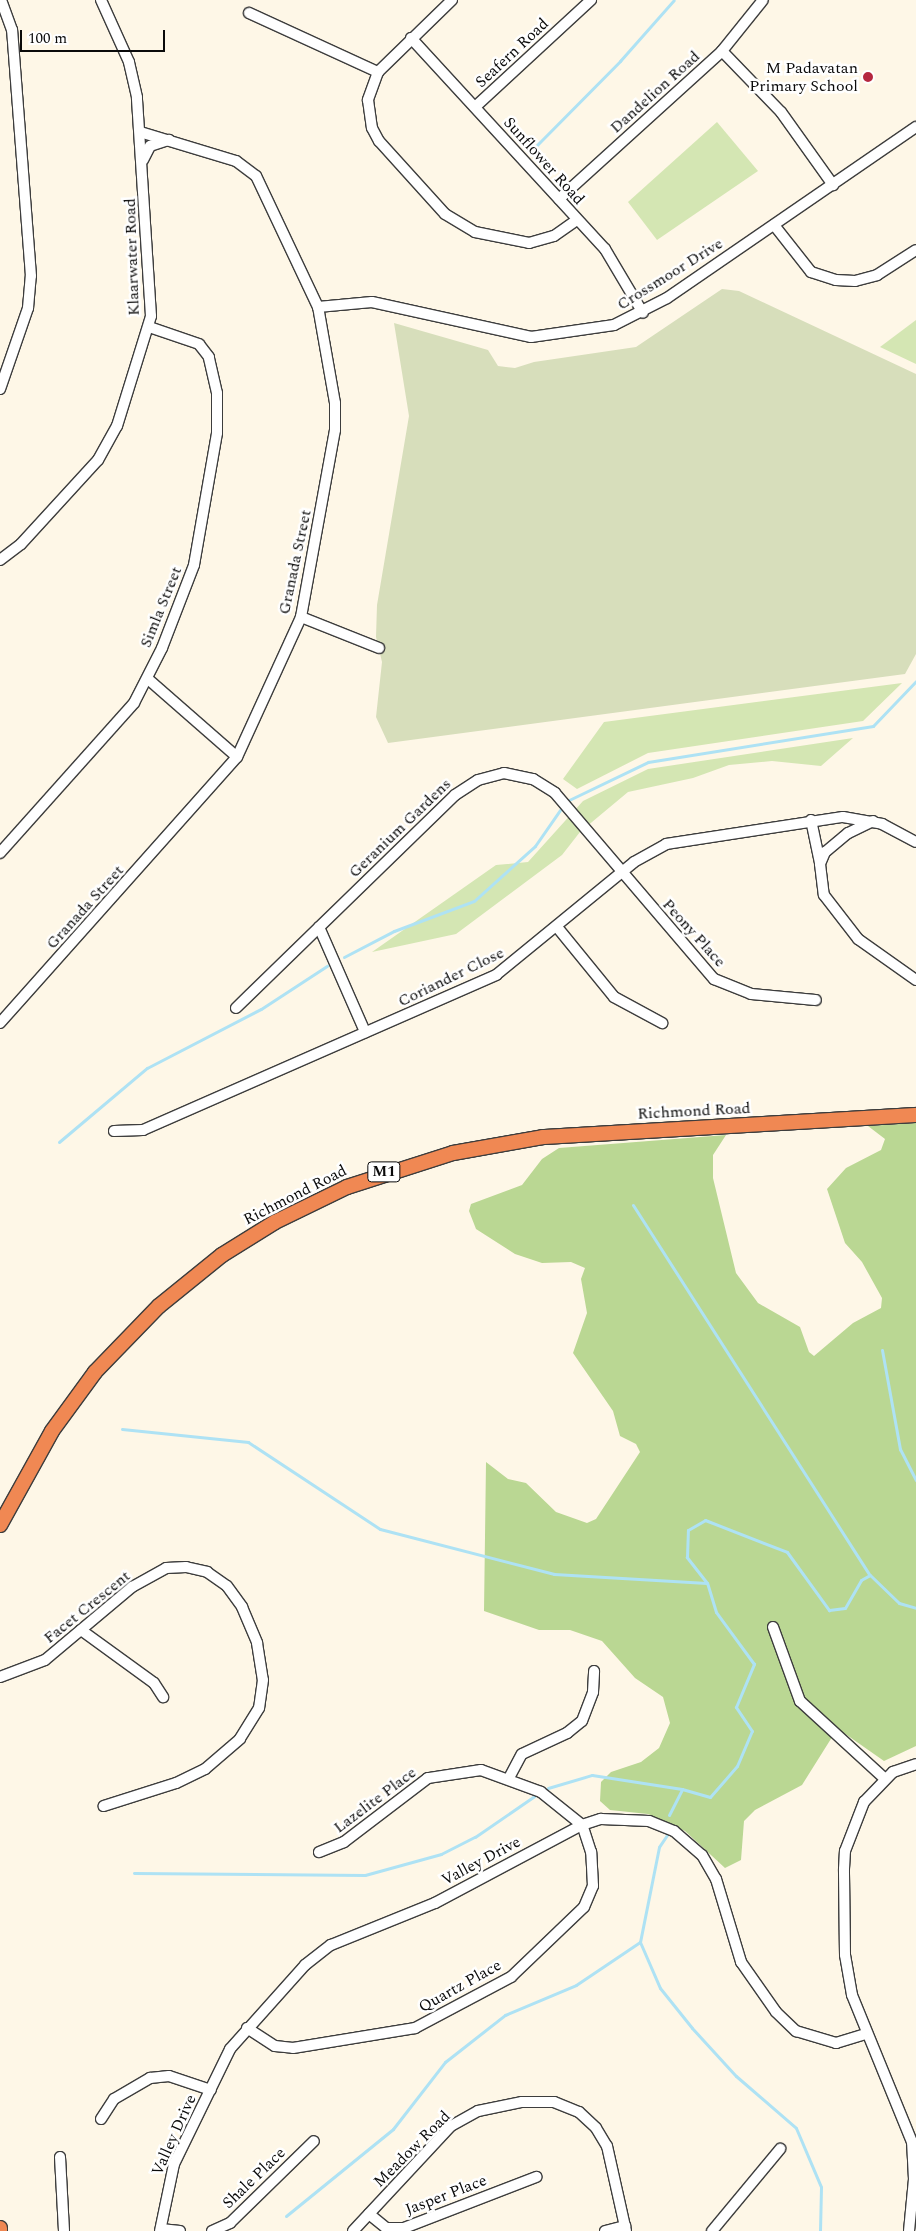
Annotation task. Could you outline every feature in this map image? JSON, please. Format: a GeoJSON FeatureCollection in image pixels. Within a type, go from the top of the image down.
{"type":"FeatureCollection","features":[{"type":"Feature","properties":{"kind":"highway","name":"Richmond Road"},"geometry":{"type":"LineString","coordinates":[[0,1525],[52,1431],[94,1372],[159,1306],[222,1255],[275,1222],[347,1187],[453,1152],[543,1138],[916,1115]]}},
{"type":"Feature","properties":{"kind":"street"},"geometry":{"type":"LineString","coordinates":[[0,389],[23,326],[31,285],[12,30],[1,0]]}},
{"type":"Feature","properties":{"kind":"street","name":"Klaarwater Road"},"geometry":{"type":"LineString","coordinates":[[0,560],[21,544],[98,460],[117,426],[149,327],[152,302],[140,132],[130,62],[101,0]]}},
{"type":"Feature","properties":{"kind":"street"},"geometry":{"type":"LineString","coordinates":[[452,0],[378,72],[368,100],[375,134],[409,176],[455,221],[475,232],[530,243],[554,236],[578,220]]}},
{"type":"Feature","properties":{"kind":"street","name":"Seafern Road"},"geometry":{"type":"LineString","coordinates":[[474,108],[591,0]]}},
{"type":"Feature","properties":{"kind":"street","name":"Dandelion Road"},"geometry":{"type":"LineString","coordinates":[[559,199],[722,51],[763,0]]}},
{"type":"Feature","properties":{"kind":"street"},"geometry":{"type":"LineString","coordinates":[[249,13],[378,72]]}},
{"type":"Feature","properties":{"kind":"street","name":"Sunflower Road"},"geometry":{"type":"LineString","coordinates":[[411,38],[616,264],[643,313]]}},
{"type":"Feature","properties":{"kind":"street"},"geometry":{"type":"LineString","coordinates":[[722,51],[781,112],[833,185]]}},
{"type":"Feature","properties":{"kind":"street","name":"Crossmoor Drive"},"geometry":{"type":"LineString","coordinates":[[318,307],[372,302],[531,337],[598,329],[643,313],[916,127]]}},
{"type":"Feature","properties":{"kind":"street","name":"Granada Street"},"geometry":{"type":"LineString","coordinates":[[0,1023],[227,772],[236,757],[300,617],[336,430],[335,403],[318,307],[256,176],[236,161],[172,140],[140,132]]}},
{"type":"Feature","properties":{"kind":"street"},"geometry":{"type":"LineString","coordinates":[[142,161],[152,145],[172,140]]}},
{"type":"Feature","properties":{"kind":"street"},"geometry":{"type":"LineString","coordinates":[[774,225],[811,272],[836,280],[855,282],[877,276],[916,250]]}},
{"type":"Feature","properties":{"kind":"street","name":"Simla Street"},"geometry":{"type":"LineString","coordinates":[[0,853],[134,703],[148,679],[194,566],[218,414],[217,393],[204,349],[149,327]]}},
{"type":"Feature","properties":{"kind":"street"},"geometry":{"type":"LineString","coordinates":[[300,617],[379,648]]}},
{"type":"Feature","properties":{"kind":"street"},"geometry":{"type":"LineString","coordinates":[[148,679],[236,757]]}},
{"type":"Feature","properties":{"kind":"street","name":"Geranium Gardens"},"geometry":{"type":"LineString","coordinates":[[236,1008],[455,794],[491,775],[518,775],[546,786],[621,874]]}},
{"type":"Feature","properties":{"kind":"street","name":"Coriander Close"},"geometry":{"type":"LineString","coordinates":[[114,1131],[142,1130],[502,972],[621,874],[666,844],[811,820],[843,817],[873,821],[916,842]]}},
{"type":"Feature","properties":{"kind":"street"},"geometry":{"type":"LineString","coordinates":[[811,820],[824,895],[842,923],[887,962],[916,980]]}},
{"type":"Feature","properties":{"kind":"street"},"geometry":{"type":"LineString","coordinates":[[820,864],[836,842],[873,821]]}},
{"type":"Feature","properties":{"kind":"street","name":"Peony Place"},"geometry":{"type":"LineString","coordinates":[[621,874],[714,979],[750,994],[816,1000]]}},
{"type":"Feature","properties":{"kind":"street"},"geometry":{"type":"LineString","coordinates":[[319,927],[365,1032]]}},
{"type":"Feature","properties":{"kind":"street"},"geometry":{"type":"LineString","coordinates":[[557,927],[614,997],[662,1023]]}},
{"type":"Feature","properties":{"kind":"street","name":"Facet Crescent"},"geometry":{"type":"LineString","coordinates":[[0,1677],[45,1660],[104,1608],[152,1574],[186,1567],[207,1572],[227,1586],[242,1607],[257,1643],[263,1680],[259,1708],[226,1754],[181,1781],[104,1806]]}},
{"type":"Feature","properties":{"kind":"street"},"geometry":{"type":"LineString","coordinates":[[773,1627],[800,1701],[884,1778]]}},
{"type":"Feature","properties":{"kind":"street"},"geometry":{"type":"LineString","coordinates":[[81,1630],[154,1682],[163,1698]]}},
{"type":"Feature","properties":{"kind":"street"},"geometry":{"type":"LineString","coordinates":[[509,1778],[522,1754],[567,1733],[582,1721],[593,1692],[594,1671]]}},
{"type":"Feature","properties":{"kind":"street"},"geometry":{"type":"LineString","coordinates":[[909,2231],[914,2179],[912,2142],[865,2034],[852,1995],[845,1954],[844,1869],[856,1819],[884,1778],[916,1764]]}},
{"type":"Feature","properties":{"kind":"street","name":"Lazelite Place"},"geometry":{"type":"LineString","coordinates":[[319,1852],[344,1842],[428,1778],[481,1770],[509,1778],[541,1792],[582,1825]]}},
{"type":"Feature","properties":{"kind":"street","name":"Valley Drive"},"geometry":{"type":"LineString","coordinates":[[160,2230],[168,2180],[230,2049],[305,1965],[331,1945],[435,1902],[582,1825],[601,1819],[630,1818],[674,1831],[702,1855],[716,1880],[734,1948],[782,2018],[796,2031],[820,2041],[841,2043],[865,2034]]}},
{"type":"Feature","properties":{"kind":"street","name":"Quartz Place"},"geometry":{"type":"LineString","coordinates":[[247,2028],[266,2042],[285,2048],[383,2036],[415,2028],[501,1984],[570,1922],[589,1899],[594,1871],[582,1825]]}},
{"type":"Feature","properties":{"kind":"street"},"geometry":{"type":"LineString","coordinates":[[101,2119],[114,2099],[150,2078],[169,2076],[211,2090]]}},
{"type":"Feature","properties":{"kind":"street","name":"Meadow Road"},"geometry":{"type":"LineString","coordinates":[[353,2231],[464,2118],[493,2106],[554,2102],[579,2112],[603,2138],[626,2228]]}},
{"type":"Feature","properties":{"kind":"street","name":"Shale Place"},"geometry":{"type":"LineString","coordinates":[[212,2231],[230,2223],[314,2141]]}},
{"type":"Feature","properties":{"kind":"street"},"geometry":{"type":"LineString","coordinates":[[712,2231],[780,2149]]}},
{"type":"Feature","properties":{"kind":"street"},"geometry":{"type":"LineString","coordinates":[[60,2157],[64,2231]]}},
{"type":"Feature","properties":{"kind":"street","name":"Jasper Place"},"geometry":{"type":"LineString","coordinates":[[369,2214],[386,2228],[404,2228],[536,2177]]}},
{"type":"Feature","properties":{"kind":"street"},"geometry":{"type":"LineString","coordinates":[[605,2231],[626,2228]]}},
{"type":"Feature","properties":{"kind":"street"},"geometry":{"type":"LineString","coordinates":[[160,2230],[180,2231]]}},
{"type":"Feature","properties":{"kind":"green space"},"geometry":{"type":"Polygon","coordinates":[[[717,122],[758,171],[657,240],[628,202],[717,122]]]}},
{"type":"Feature","properties":{"kind":"green space"},"geometry":{"type":"Polygon","coordinates":[[[722,289],[739,291],[916,374],[916,654],[905,674],[388,743],[376,717],[382,662],[376,637],[377,605],[409,416],[394,323],[488,350],[498,366],[515,368],[534,362],[636,347],[722,289]]]}},
{"type":"Feature","properties":{"kind":"green space"},"geometry":{"type":"Polygon","coordinates":[[[916,320],[916,364],[880,347],[916,320]]]}},
{"type":"Feature","properties":{"kind":"green space"},"geometry":{"type":"Polygon","coordinates":[[[902,683],[863,721],[648,753],[577,789],[563,779],[604,722],[902,683]]]}},
{"type":"Feature","properties":{"kind":"green space"},"geometry":{"type":"Polygon","coordinates":[[[853,738],[821,766],[772,761],[729,765],[693,778],[628,792],[580,832],[562,855],[456,934],[372,952],[496,865],[528,862],[583,801],[648,769],[853,738]]]}},
{"type":"Feature","properties":{"kind":"green space"},"geometry":{"type":"Polygon","coordinates":[[[916,1123],[916,1746],[884,1761],[844,1733],[834,1734],[802,1785],[755,1810],[744,1821],[741,1860],[725,1868],[685,1831],[648,1814],[610,1810],[600,1801],[601,1782],[611,1772],[641,1762],[659,1748],[670,1723],[663,1697],[635,1678],[602,1641],[570,1630],[539,1630],[484,1611],[486,1462],[508,1479],[526,1483],[556,1512],[587,1523],[596,1519],[640,1452],[636,1444],[620,1436],[613,1411],[573,1353],[587,1313],[581,1279],[585,1268],[571,1262],[542,1263],[515,1254],[476,1229],[469,1211],[471,1204],[522,1185],[542,1159],[559,1148],[726,1135],[713,1155],[713,1178],[736,1273],[758,1303],[800,1327],[809,1352],[814,1356],[853,1323],[881,1308],[882,1298],[862,1262],[845,1243],[827,1189],[846,1168],[881,1150],[885,1139],[868,1126],[916,1123]]]}},
{"type":"Feature","properties":{"kind":"waterway"},"geometry":{"type":"LineString","coordinates":[[536,146],[620,61],[674,0]]}},
{"type":"Feature","properties":{"kind":"waterway"},"geometry":{"type":"LineString","coordinates":[[569,800],[648,762],[873,726],[916,681]]}},
{"type":"Feature","properties":{"kind":"waterway"},"geometry":{"type":"LineString","coordinates":[[344,957],[394,931],[474,901],[535,846],[560,810]]}},
{"type":"Feature","properties":{"kind":"waterway"},"geometry":{"type":"LineString","coordinates":[[59,1142],[147,1068],[261,1009],[327,966]]}},
{"type":"Feature","properties":{"kind":"waterway"},"geometry":{"type":"LineString","coordinates":[[633,1205],[870,1575]]}},
{"type":"Feature","properties":{"kind":"waterway"},"geometry":{"type":"LineString","coordinates":[[882,1350],[900,1449],[916,1480]]}},
{"type":"Feature","properties":{"kind":"waterway"},"geometry":{"type":"LineString","coordinates":[[122,1429],[248,1442],[380,1529],[554,1574],[707,1583]]}},
{"type":"Feature","properties":{"kind":"waterway"},"geometry":{"type":"LineString","coordinates":[[669,1815],[682,1789],[710,1797],[737,1766],[752,1731],[736,1707],[754,1664],[716,1612],[707,1583],[687,1557],[688,1530],[705,1520],[787,1552],[829,1610],[845,1608],[861,1580],[870,1575],[899,1603],[916,1608]]}},
{"type":"Feature","properties":{"kind":"waterway"},"geometry":{"type":"LineString","coordinates":[[548,1788],[592,1775],[682,1789]]}},
{"type":"Feature","properties":{"kind":"waterway"},"geometry":{"type":"LineString","coordinates":[[134,1873],[365,1875],[441,1854],[475,1837],[536,1795]]}},
{"type":"Feature","properties":{"kind":"waterway"},"geometry":{"type":"LineString","coordinates":[[667,1835],[659,1847],[640,1942],[660,1988],[692,2028],[736,2076],[796,2128],[821,2187],[820,2231]]}},
{"type":"Feature","properties":{"kind":"waterway"},"geometry":{"type":"LineString","coordinates":[[286,2216],[393,2129],[445,2062],[505,2015],[576,1985],[640,1942]]}},
{"type":"Feature","properties":{"kind":"place","name":"M Padavatan Primary School"},"geometry":{"type":"Point","coordinates":[868,77]}}]}
